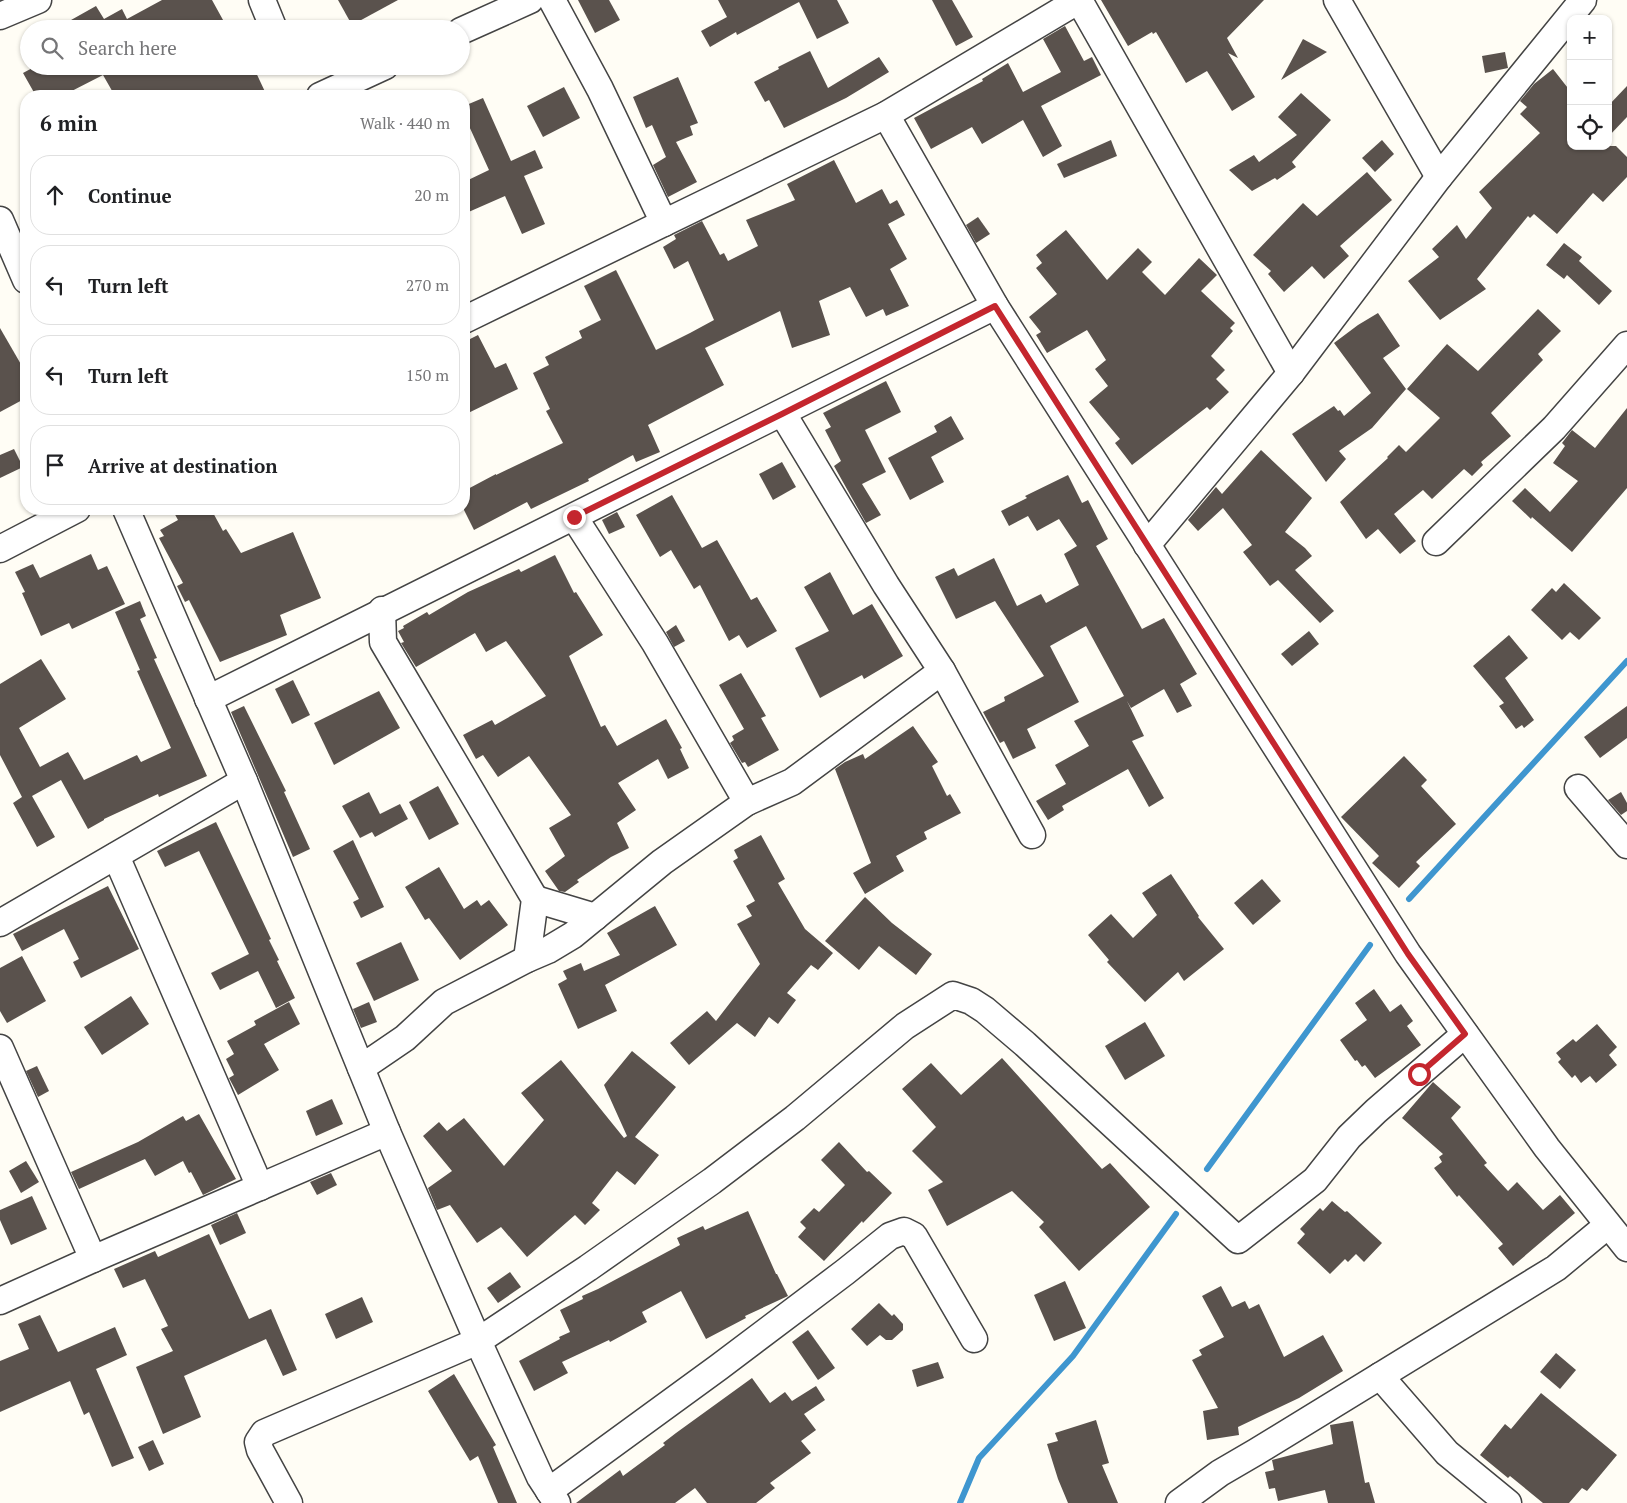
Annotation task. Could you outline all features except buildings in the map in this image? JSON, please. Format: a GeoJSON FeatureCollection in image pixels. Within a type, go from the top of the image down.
{"type":"FeatureCollection","features":[{"type":"Feature","properties":{"kind":"street"},"geometry":{"type":"LineString","coordinates":[[0,16],[38,0]]}},
{"type":"Feature","properties":{"kind":"street"},"geometry":{"type":"LineString","coordinates":[[262,0],[270,20]]}},
{"type":"Feature","properties":{"kind":"street"},"geometry":{"type":"LineString","coordinates":[[470,28],[530,0]]}},
{"type":"Feature","properties":{"kind":"street"},"geometry":{"type":"LineString","coordinates":[[552,0],[600,89],[664,223]]}},
{"type":"Feature","properties":{"kind":"street"},"geometry":{"type":"LineString","coordinates":[[470,317],[886,115],[1080,0],[1290,373]]}},
{"type":"Feature","properties":{"kind":"street"},"geometry":{"type":"LineString","coordinates":[[1337,0],[1439,177]]}},
{"type":"Feature","properties":{"kind":"street"},"geometry":{"type":"LineString","coordinates":[[1147,545],[1290,373],[1439,177],[1583,0]]}},
{"type":"Feature","properties":{"kind":"street"},"geometry":{"type":"LineString","coordinates":[[333,90],[366,75]]}},
{"type":"Feature","properties":{"kind":"street"},"geometry":{"type":"LineString","coordinates":[[886,115],[995,306],[1402,946],[1547,1148],[1627,1248]]}},
{"type":"Feature","properties":{"kind":"street"},"geometry":{"type":"LineString","coordinates":[[0,220],[20,248]]}},
{"type":"Feature","properties":{"kind":"street"},"geometry":{"type":"LineString","coordinates":[[208,699],[382,610],[782,414],[995,306]]}},
{"type":"Feature","properties":{"kind":"street"},"geometry":{"type":"LineString","coordinates":[[1436,542],[1554,428],[1627,345]]}},
{"type":"Feature","properties":{"kind":"street"},"geometry":{"type":"LineString","coordinates":[[782,414],[886,585],[942,671],[1032,835]]}},
{"type":"Feature","properties":{"kind":"street"},"geometry":{"type":"LineString","coordinates":[[0,549],[65,515]]}},
{"type":"Feature","properties":{"kind":"street"},"geometry":{"type":"LineString","coordinates":[[129,515],[244,781],[387,1132],[478,1341],[540,1477],[553,1497],[890,1236],[904,1231],[914,1236],[974,1339]]}},
{"type":"Feature","properties":{"kind":"street"},"geometry":{"type":"LineString","coordinates":[[574,517],[655,643],[747,802]]}},
{"type":"Feature","properties":{"kind":"street"},"geometry":{"type":"LineString","coordinates":[[382,610],[383,642],[535,899],[527,959]]}},
{"type":"Feature","properties":{"kind":"street"},"geometry":{"type":"LineString","coordinates":[[349,628],[383,642]]}},
{"type":"Feature","properties":{"kind":"street"},"geometry":{"type":"LineString","coordinates":[[361,1068],[405,1038],[444,1002],[548,950],[573,935],[662,862],[747,802],[792,782],[942,671]]}},
{"type":"Feature","properties":{"kind":"street"},"geometry":{"type":"LineString","coordinates":[[0,923],[244,781]]}},
{"type":"Feature","properties":{"kind":"street"},"geometry":{"type":"LineString","coordinates":[[1578,788],[1627,845]]}},
{"type":"Feature","properties":{"kind":"street"},"geometry":{"type":"LineString","coordinates":[[116,856],[260,1187]]}},
{"type":"Feature","properties":{"kind":"street"},"geometry":{"type":"LineString","coordinates":[[535,899],[595,917]]}},
{"type":"Feature","properties":{"kind":"street"},"geometry":{"type":"LineString","coordinates":[[289,1503],[260,1450],[258,1442],[264,1433],[478,1341],[588,1268],[712,1181],[795,1118],[905,1026],[953,995],[971,1001],[985,1010],[1018,1038],[1238,1240],[1315,1180],[1349,1137],[1376,1111],[1465,1034]]}},
{"type":"Feature","properties":{"kind":"street"},"geometry":{"type":"LineString","coordinates":[[0,1048],[93,1259]]}},
{"type":"Feature","properties":{"kind":"street"},"geometry":{"type":"LineString","coordinates":[[0,1301],[387,1132]]}},
{"type":"Feature","properties":{"kind":"street"},"geometry":{"type":"LineString","coordinates":[[1179,1503],[1220,1473],[1556,1268],[1608,1225]]}},
{"type":"Feature","properties":{"kind":"street"},"geometry":{"type":"LineString","coordinates":[[1380,1376],[1447,1453],[1508,1503]]}},
{"type":"Feature","properties":{"kind":"waterway"},"geometry":{"type":"LineString","coordinates":[[1409,899],[1627,661]]}},
{"type":"Feature","properties":{"kind":"waterway"},"geometry":{"type":"LineString","coordinates":[[1207,1169],[1370,945]]}},
{"type":"Feature","properties":{"kind":"waterway"},"geometry":{"type":"LineString","coordinates":[[960,1503],[979,1458],[1073,1356],[1176,1214]]}},
{"type":"Feature","properties":{"kind":"route"},"geometry":{"type":"LineString","coordinates":[[574,517],[995,306],[1408,954],[1465,1034],[1419,1074]]}}]}
